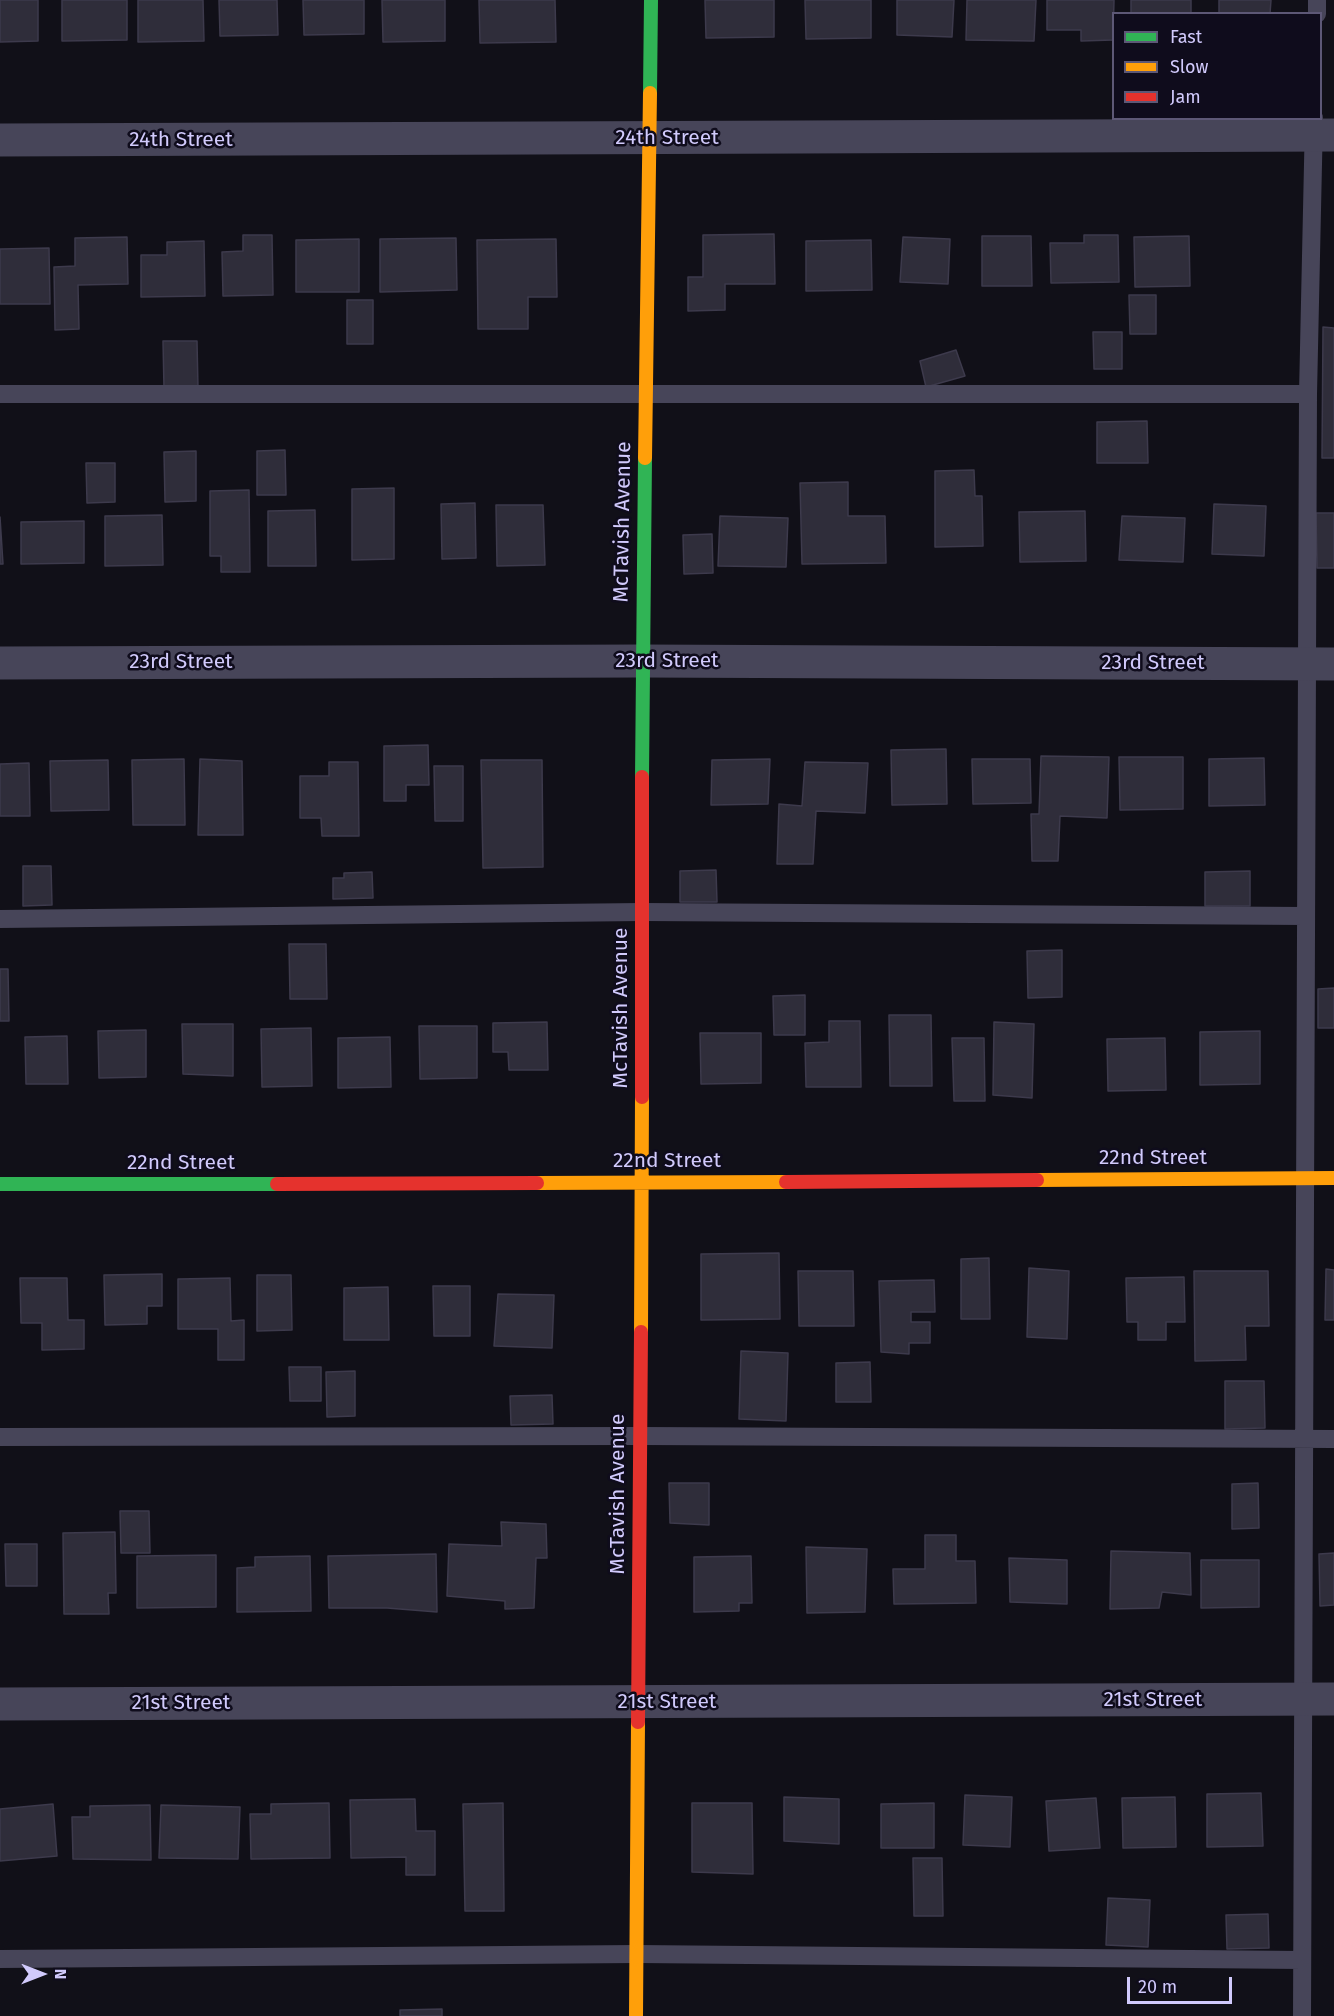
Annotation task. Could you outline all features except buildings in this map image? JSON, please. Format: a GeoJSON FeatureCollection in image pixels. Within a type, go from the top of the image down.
{"type":"FeatureCollection","features":[{"type":"Feature","properties":{"kind":"street","name":"McTavish Avenue"},"geometry":{"type":"LineString","coordinates":[[636,2016],[642,1182],[642,661],[651,0]]}},
{"type":"Feature","properties":{"kind":"street","name":"24th Street"},"geometry":{"type":"LineString","coordinates":[[0,140],[650,138],[1321,130]]}},
{"type":"Feature","properties":{"kind":"street","name":"23rd Street"},"geometry":{"type":"LineString","coordinates":[[0,663],[642,661],[1320,664]]}},
{"type":"Feature","properties":{"kind":"street","name":"22nd Street"},"geometry":{"type":"LineString","coordinates":[[0,1184],[1334,1178]]}},
{"type":"Feature","properties":{"kind":"street","name":"21st Street"},"geometry":{"type":"LineString","coordinates":[[0,1704],[1318,1699]]}},
{"type":"Feature","properties":{"kind":"lane"},"geometry":{"type":"LineString","coordinates":[[1302,2016],[1302,1960],[1318,1699],[1304,1439],[1306,916],[1320,664],[1308,394],[1321,130]]}},
{"type":"Feature","properties":{"kind":"lane"},"geometry":{"type":"LineString","coordinates":[[0,394],[1308,394]]}},
{"type":"Feature","properties":{"kind":"lane"},"geometry":{"type":"LineString","coordinates":[[0,919],[642,912],[1306,916]]}},
{"type":"Feature","properties":{"kind":"lane"},"geometry":{"type":"LineString","coordinates":[[0,1437],[640,1436],[1334,1439]]}},
{"type":"Feature","properties":{"kind":"lane"},"geometry":{"type":"LineString","coordinates":[[0,1959],[637,1954],[1302,1960]]}},
{"type":"Feature","properties":{"kind":"traffic: fast"},"geometry":{"type":"LineString","coordinates":[[650,93],[651,0]]}},
{"type":"Feature","properties":{"kind":"traffic: fast"},"geometry":{"type":"LineString","coordinates":[[642,777],[645,458]]}},
{"type":"Feature","properties":{"kind":"traffic: fast"},"geometry":{"type":"LineString","coordinates":[[0,1184],[277,1184]]}},
{"type":"Feature","properties":{"kind":"traffic: slow"},"geometry":{"type":"LineString","coordinates":[[645,458],[650,93]]}},
{"type":"Feature","properties":{"kind":"traffic: slow"},"geometry":{"type":"LineString","coordinates":[[641,1332],[642,1097]]}},
{"type":"Feature","properties":{"kind":"traffic: slow"},"geometry":{"type":"LineString","coordinates":[[1037,1180],[1334,1178]]}},
{"type":"Feature","properties":{"kind":"traffic: slow"},"geometry":{"type":"LineString","coordinates":[[537,1183],[786,1182]]}},
{"type":"Feature","properties":{"kind":"traffic: slow"},"geometry":{"type":"LineString","coordinates":[[636,2016],[638,1722]]}},
{"type":"Feature","properties":{"kind":"traffic: jam"},"geometry":{"type":"LineString","coordinates":[[642,777],[642,1097]]}},
{"type":"Feature","properties":{"kind":"traffic: jam"},"geometry":{"type":"LineString","coordinates":[[786,1182],[1037,1180]]}},
{"type":"Feature","properties":{"kind":"traffic: jam"},"geometry":{"type":"LineString","coordinates":[[277,1184],[537,1183]]}},
{"type":"Feature","properties":{"kind":"traffic: jam"},"geometry":{"type":"LineString","coordinates":[[638,1722],[641,1332]]}}]}
